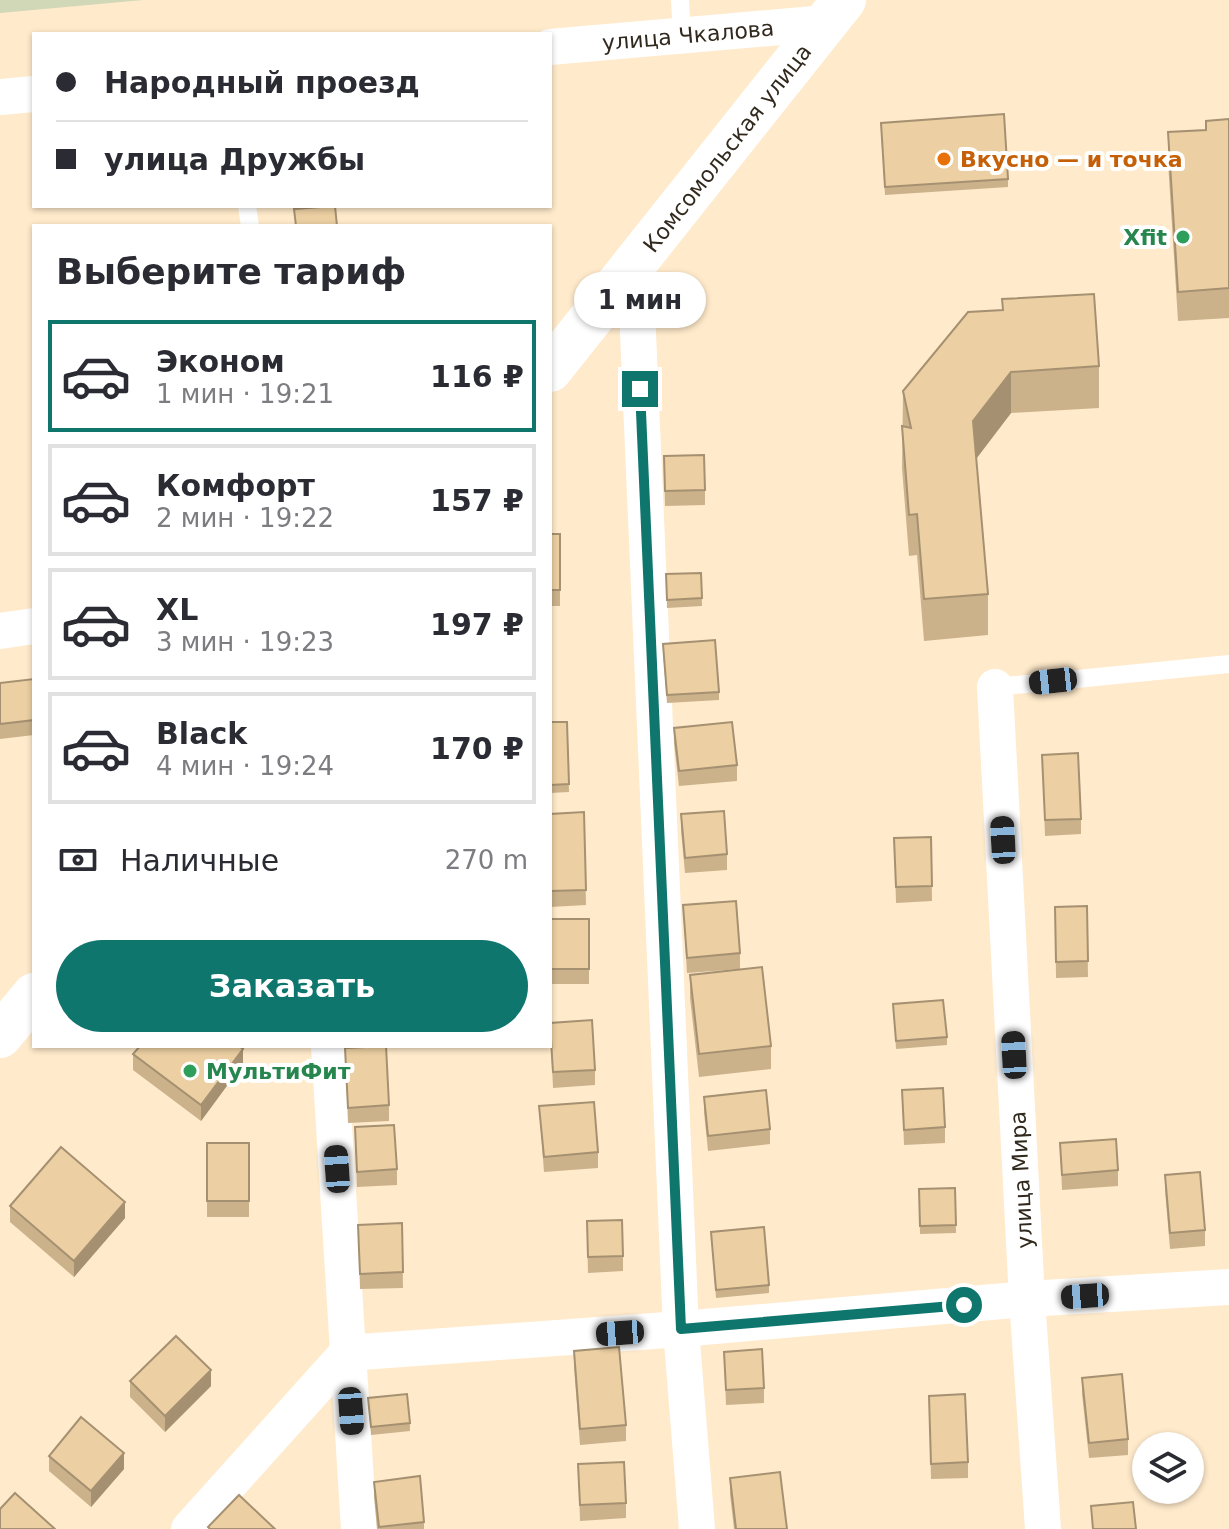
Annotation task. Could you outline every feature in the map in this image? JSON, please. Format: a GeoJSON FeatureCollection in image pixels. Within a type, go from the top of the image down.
{"type":"FeatureCollection","features":[{"type":"Feature","properties":{"kind":"main road","name":"Комсомольская улица"},"geometry":{"type":"LineString","coordinates":[[552,367],[835,12]]}},
{"type":"Feature","properties":{"kind":"main road"},"geometry":{"type":"LineString","coordinates":[[0,1036],[32,997]]}},
{"type":"Feature","properties":{"kind":"street","name":"улица Чкалова"},"geometry":{"type":"LineString","coordinates":[[552,47],[682,36],[835,12]]}},
{"type":"Feature","properties":{"kind":"street"},"geometry":{"type":"LineString","coordinates":[[0,97],[32,94]]}},
{"type":"Feature","properties":{"kind":"street"},"geometry":{"type":"LineString","coordinates":[[635,263],[681,1329],[697,1529]]}},
{"type":"Feature","properties":{"kind":"street"},"geometry":{"type":"LineString","coordinates":[[0,631],[32,626]]}},
{"type":"Feature","properties":{"kind":"street","name":"улица Мира"},"geometry":{"type":"LineString","coordinates":[[995,687],[1027,1299],[1043,1529]]}},
{"type":"Feature","properties":{"kind":"street"},"geometry":{"type":"LineString","coordinates":[[329,1048],[359,1529]]}},
{"type":"Feature","properties":{"kind":"street"},"geometry":{"type":"LineString","coordinates":[[189,1529],[347,1353],[681,1329],[1027,1299],[1229,1287]]}},
{"type":"Feature","properties":{"kind":"lane"},"geometry":{"type":"LineString","coordinates":[[680,0],[682,36]]}},
{"type":"Feature","properties":{"kind":"lane"},"geometry":{"type":"LineString","coordinates":[[995,687],[1229,664]]}},
{"type":"Feature","properties":{"kind":"green space"},"geometry":{"type":"Polygon","coordinates":[[[0,0],[143,0],[0,13],[0,0]]]}},
{"type":"Feature","properties":{"kind":"building","name":"Вкусно — и точка"},"geometry":{"type":"Polygon","coordinates":[[[1004,114],[1008,179],[885,187],[881,123],[1004,114]]]}},
{"type":"Feature","properties":{"kind":"building"},"geometry":{"type":"Polygon","coordinates":[[[1229,119],[1229,288],[1178,292],[1168,132],[1206,130],[1206,121],[1229,119]]]}},
{"type":"Feature","properties":{"kind":"building"},"geometry":{"type":"Polygon","coordinates":[[[335,208],[337,224],[296,224],[294,209],[335,208]]]}},
{"type":"Feature","properties":{"kind":"building"},"geometry":{"type":"Polygon","coordinates":[[[1094,294],[1099,366],[1011,372],[973,421],[988,594],[924,599],[917,514],[909,515],[902,426],[911,428],[903,391],[968,312],[1003,310],[1002,299],[1094,294]]]}},
{"type":"Feature","properties":{"kind":"building"},"geometry":{"type":"Polygon","coordinates":[[[704,455],[705,490],[665,491],[664,456],[704,455]]]}},
{"type":"Feature","properties":{"kind":"building"},"geometry":{"type":"Polygon","coordinates":[[[552,534],[560,534],[560,590],[552,590],[552,534]]]}},
{"type":"Feature","properties":{"kind":"building"},"geometry":{"type":"Polygon","coordinates":[[[701,573],[702,598],[667,600],[666,574],[701,573]]]}},
{"type":"Feature","properties":{"kind":"building"},"geometry":{"type":"Polygon","coordinates":[[[715,640],[719,692],[667,695],[663,644],[715,640]]]}},
{"type":"Feature","properties":{"kind":"building"},"geometry":{"type":"Polygon","coordinates":[[[32,679],[32,720],[0,724],[0,683],[32,679]]]}},
{"type":"Feature","properties":{"kind":"building"},"geometry":{"type":"Polygon","coordinates":[[[552,722],[567,722],[569,784],[552,785],[552,722]]]}},
{"type":"Feature","properties":{"kind":"building"},"geometry":{"type":"Polygon","coordinates":[[[732,722],[737,765],[679,771],[674,728],[732,722]]]}},
{"type":"Feature","properties":{"kind":"building"},"geometry":{"type":"Polygon","coordinates":[[[1078,753],[1081,819],[1045,820],[1042,755],[1078,753]]]}},
{"type":"Feature","properties":{"kind":"building"},"geometry":{"type":"Polygon","coordinates":[[[724,811],[727,854],[685,858],[681,814],[724,811]]]}},
{"type":"Feature","properties":{"kind":"building"},"geometry":{"type":"Polygon","coordinates":[[[584,812],[586,890],[552,891],[552,814],[584,812]]]}},
{"type":"Feature","properties":{"kind":"building"},"geometry":{"type":"Polygon","coordinates":[[[931,837],[932,886],[896,887],[894,838],[931,837]]]}},
{"type":"Feature","properties":{"kind":"building"},"geometry":{"type":"Polygon","coordinates":[[[736,901],[740,953],[687,958],[683,905],[736,901]]]}},
{"type":"Feature","properties":{"kind":"building"},"geometry":{"type":"Polygon","coordinates":[[[1087,906],[1088,961],[1056,962],[1055,907],[1087,906]]]}},
{"type":"Feature","properties":{"kind":"building"},"geometry":{"type":"Polygon","coordinates":[[[552,919],[589,919],[589,969],[552,969],[552,919]]]}},
{"type":"Feature","properties":{"kind":"building"},"geometry":{"type":"Polygon","coordinates":[[[762,967],[771,1046],[699,1054],[690,975],[762,967]]]}},
{"type":"Feature","properties":{"kind":"building"},"geometry":{"type":"Polygon","coordinates":[[[943,1000],[947,1037],[896,1041],[893,1004],[943,1000]]]}},
{"type":"Feature","properties":{"kind":"building"},"geometry":{"type":"Polygon","coordinates":[[[592,1020],[595,1070],[553,1072],[552,1023],[592,1020]]]}},
{"type":"Feature","properties":{"kind":"building"},"geometry":{"type":"Polygon","coordinates":[[[138,1048],[243,1049],[201,1105],[133,1054],[138,1048]]]}},
{"type":"Feature","properties":{"kind":"building"},"geometry":{"type":"Polygon","coordinates":[[[345,1048],[386,1048],[389,1105],[348,1108],[345,1048]]]}},
{"type":"Feature","properties":{"kind":"building"},"geometry":{"type":"Polygon","coordinates":[[[943,1088],[945,1127],[904,1130],[902,1090],[943,1088]]]}},
{"type":"Feature","properties":{"kind":"building"},"geometry":{"type":"Polygon","coordinates":[[[766,1090],[770,1129],[708,1136],[704,1097],[766,1090]]]}},
{"type":"Feature","properties":{"kind":"building"},"geometry":{"type":"Polygon","coordinates":[[[594,1102],[598,1152],[544,1157],[539,1106],[594,1102]]]}},
{"type":"Feature","properties":{"kind":"building"},"geometry":{"type":"Polygon","coordinates":[[[394,1125],[397,1169],[357,1172],[355,1127],[394,1125]]]}},
{"type":"Feature","properties":{"kind":"building"},"geometry":{"type":"Polygon","coordinates":[[[1116,1139],[1118,1170],[1062,1175],[1060,1143],[1116,1139]]]}},
{"type":"Feature","properties":{"kind":"building"},"geometry":{"type":"Polygon","coordinates":[[[207,1143],[249,1143],[249,1201],[207,1201],[207,1143]]]}},
{"type":"Feature","properties":{"kind":"building"},"geometry":{"type":"Polygon","coordinates":[[[61,1147],[125,1202],[74,1261],[10,1206],[61,1147]]]}},
{"type":"Feature","properties":{"kind":"building"},"geometry":{"type":"Polygon","coordinates":[[[1200,1172],[1205,1230],[1170,1233],[1165,1175],[1200,1172]]]}},
{"type":"Feature","properties":{"kind":"building"},"geometry":{"type":"Polygon","coordinates":[[[955,1188],[956,1225],[920,1226],[919,1189],[955,1188]]]}},
{"type":"Feature","properties":{"kind":"building"},"geometry":{"type":"Polygon","coordinates":[[[622,1220],[623,1256],[588,1257],[587,1221],[622,1220]]]}},
{"type":"Feature","properties":{"kind":"building"},"geometry":{"type":"Polygon","coordinates":[[[402,1223],[403,1272],[360,1274],[358,1225],[402,1223]]]}},
{"type":"Feature","properties":{"kind":"building"},"geometry":{"type":"Polygon","coordinates":[[[764,1227],[769,1285],[716,1290],[711,1232],[764,1227]]]}},
{"type":"Feature","properties":{"kind":"building"},"geometry":{"type":"Polygon","coordinates":[[[176,1336],[211,1370],[165,1416],[130,1381],[176,1336]]]}},
{"type":"Feature","properties":{"kind":"building"},"geometry":{"type":"Polygon","coordinates":[[[619,1347],[626,1425],[580,1429],[574,1351],[619,1347]]]}},
{"type":"Feature","properties":{"kind":"building"},"geometry":{"type":"Polygon","coordinates":[[[762,1349],[764,1388],[726,1390],[724,1352],[762,1349]]]}},
{"type":"Feature","properties":{"kind":"building"},"geometry":{"type":"Polygon","coordinates":[[[1122,1374],[1128,1439],[1089,1443],[1082,1378],[1122,1374]]]}},
{"type":"Feature","properties":{"kind":"building"},"geometry":{"type":"Polygon","coordinates":[[[407,1394],[410,1423],[371,1427],[368,1398],[407,1394]]]}},
{"type":"Feature","properties":{"kind":"building"},"geometry":{"type":"Polygon","coordinates":[[[965,1394],[968,1462],[931,1464],[929,1396],[965,1394]]]}},
{"type":"Feature","properties":{"kind":"building"},"geometry":{"type":"Polygon","coordinates":[[[81,1417],[124,1453],[91,1491],[49,1456],[81,1417]]]}},
{"type":"Feature","properties":{"kind":"building"},"geometry":{"type":"Polygon","coordinates":[[[624,1462],[626,1503],[580,1505],[578,1464],[624,1462]]]}},
{"type":"Feature","properties":{"kind":"building"},"geometry":{"type":"Polygon","coordinates":[[[780,1472],[787,1529],[736,1529],[730,1478],[780,1472]]]}},
{"type":"Feature","properties":{"kind":"building"},"geometry":{"type":"Polygon","coordinates":[[[420,1476],[424,1522],[379,1527],[374,1482],[420,1476]]]}},
{"type":"Feature","properties":{"kind":"building"},"geometry":{"type":"Polygon","coordinates":[[[15,1493],[55,1529],[0,1529],[0,1509],[15,1493]]]}},
{"type":"Feature","properties":{"kind":"building"},"geometry":{"type":"Polygon","coordinates":[[[239,1495],[275,1529],[210,1529],[208,1527],[239,1495]]]}},
{"type":"Feature","properties":{"kind":"building"},"geometry":{"type":"Polygon","coordinates":[[[1132,1502],[1136,1529],[1093,1529],[1091,1506],[1132,1502]]]}},
{"type":"Feature","properties":{"kind":"place","name":"Вкусно — и точка"},"geometry":{"type":"Point","coordinates":[944,159]}},
{"type":"Feature","properties":{"kind":"place","name":"Xfit"},"geometry":{"type":"Point","coordinates":[1183,237]}},
{"type":"Feature","properties":{"kind":"place","name":"МультиФит"},"geometry":{"type":"Point","coordinates":[190,1071]}},
{"type":"Feature","properties":{"kind":"route"},"geometry":{"type":"LineString","coordinates":[[640,389],[681,1329],[964,1305]]}}]}
